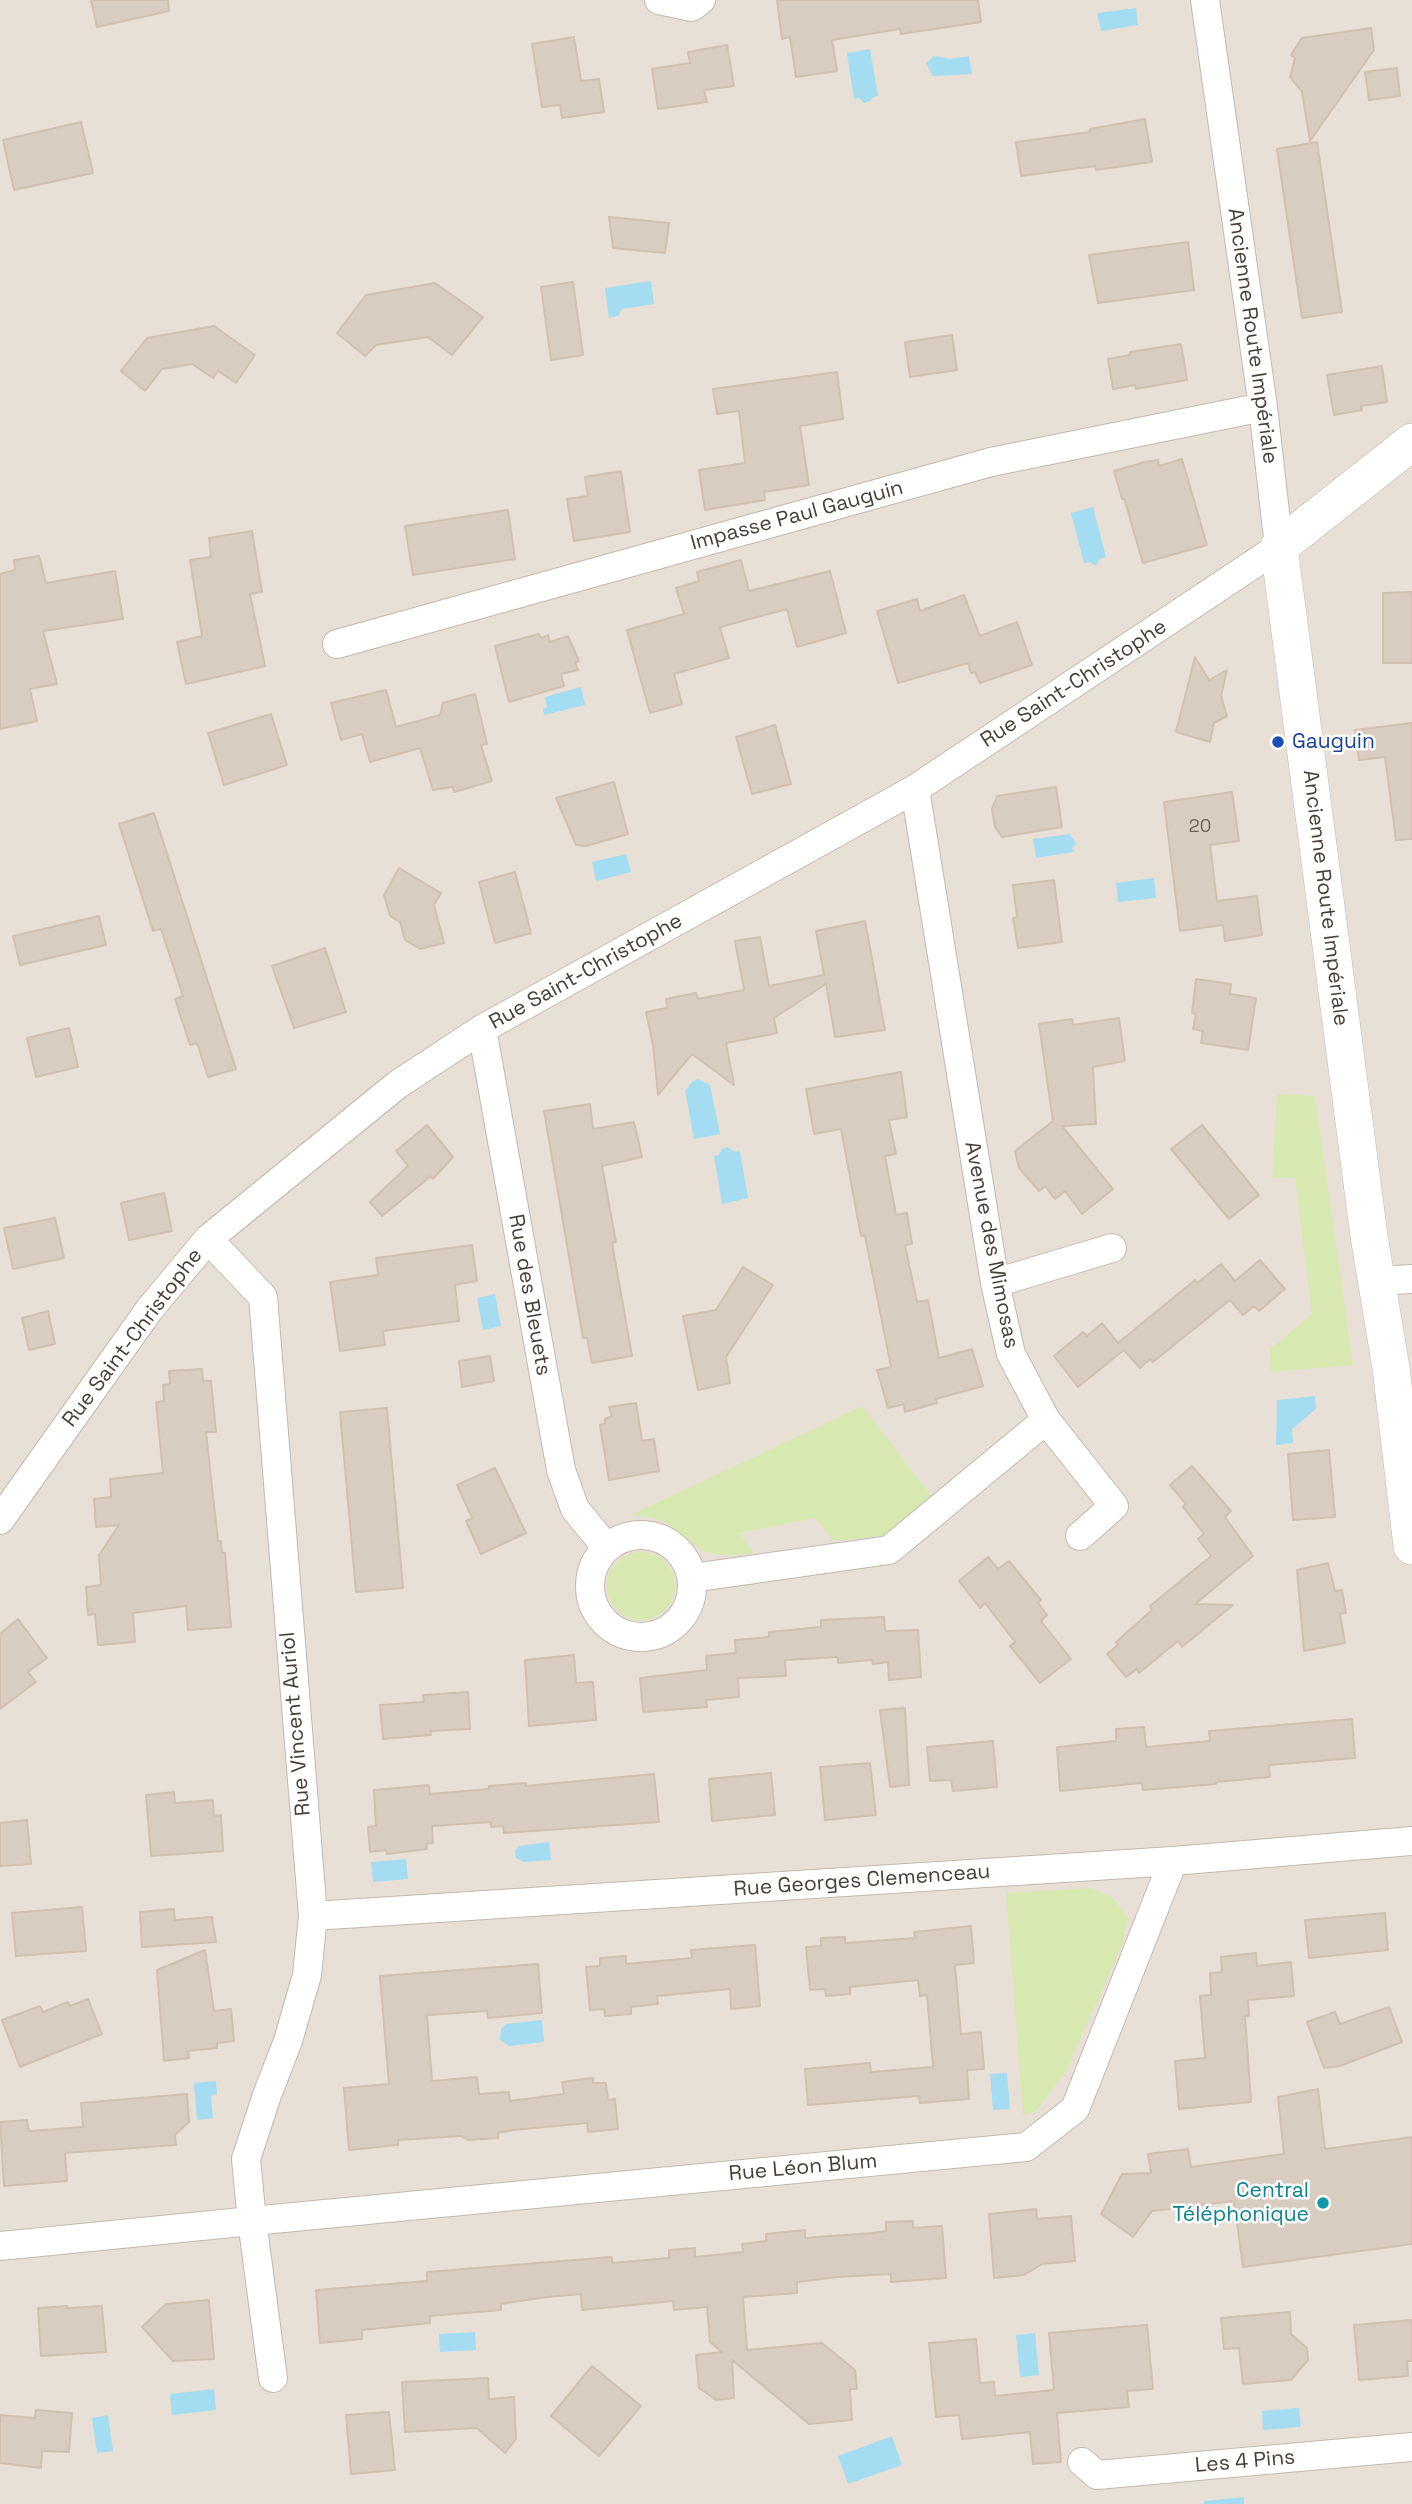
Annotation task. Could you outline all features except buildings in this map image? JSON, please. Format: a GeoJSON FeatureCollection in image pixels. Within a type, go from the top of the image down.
{"type":"FeatureCollection","features":[{"type":"Feature","properties":{"kind":"street"},"geometry":{"type":"LineString","coordinates":[[659,0],[692,7],[701,0]]}},
{"type":"Feature","properties":{"kind":"street","name":"Ancienne Route Impériale"},"geometry":{"type":"LineString","coordinates":[[1205,0],[1263,407],[1368,1236],[1395,1280],[1391,1368],[1412,1546]]}},
{"type":"Feature","properties":{"kind":"street","name":"Impasse Paul Gauguin"},"geometry":{"type":"LineString","coordinates":[[337,644],[991,462],[1263,407]]}},
{"type":"Feature","properties":{"kind":"street"},"geometry":{"type":"LineString","coordinates":[[1279,547],[1412,442]]}},
{"type":"Feature","properties":{"kind":"street","name":"Rue Saint-Christophe"},"geometry":{"type":"LineString","coordinates":[[0,1520],[149,1310],[208,1239],[397,1085],[482,1030],[915,789],[1279,547]]}},
{"type":"Feature","properties":{"kind":"street","name":"Avenue des Mimosas"},"geometry":{"type":"LineString","coordinates":[[915,789],[978,1190],[1011,1354],[1046,1420],[1114,1506],[1080,1536]]}},
{"type":"Feature","properties":{"kind":"street","name":"Rue des Bleuets"},"geometry":{"type":"LineString","coordinates":[[482,1030],[561,1469],[575,1509],[607,1548]]}},
{"type":"Feature","properties":{"kind":"street","name":"Rue Vincent Auriol"},"geometry":{"type":"LineString","coordinates":[[208,1239],[263,1297],[313,1916],[307,1975],[288,2041],[246,2159],[273,2378]]}},
{"type":"Feature","properties":{"kind":"street"},"geometry":{"type":"LineString","coordinates":[[995,1283],[1112,1248]]}},
{"type":"Feature","properties":{"kind":"street"},"geometry":{"type":"LineString","coordinates":[[692,1578],[889,1550],[1046,1420]]}},
{"type":"Feature","properties":{"kind":"street"},"geometry":{"type":"LineString","coordinates":[[638,1535],[653,1536],[679,1551],[692,1578],[692,1596],[686,1612],[674,1626],[658,1635],[641,1638],[623,1635],[608,1626],[596,1612],[590,1596],[590,1578],[596,1561],[607,1548],[621,1538],[638,1535]]}},
{"type":"Feature","properties":{"kind":"street","name":"Rue Georges Clemenceau"},"geometry":{"type":"LineString","coordinates":[[313,1916],[1173,1861],[1412,1841]]}},
{"type":"Feature","properties":{"kind":"street","name":"Rue Léon Blum"},"geometry":{"type":"LineString","coordinates":[[252,2221],[1026,2147],[1075,2109],[1173,1861]]}},
{"type":"Feature","properties":{"kind":"street"},"geometry":{"type":"LineString","coordinates":[[0,2246],[252,2221]]}},
{"type":"Feature","properties":{"kind":"street","name":"Les 4 Pins"},"geometry":{"type":"LineString","coordinates":[[1082,2462],[1097,2475],[1412,2447]]}},
{"type":"Feature","properties":{"kind":"shaded area"},"geometry":{"type":"Polygon","coordinates":[[[0,0],[1412,0],[1412,2504],[0,2504],[0,0]]]}},
{"type":"Feature","properties":{"kind":"green space"},"geometry":{"type":"Polygon","coordinates":[[[1277,1094],[1315,1096],[1353,1365],[1271,1372],[1270,1349],[1312,1314],[1295,1178],[1272,1178],[1277,1094]]]}},
{"type":"Feature","properties":{"kind":"green space"},"geometry":{"type":"Polygon","coordinates":[[[862,1406],[934,1500],[891,1535],[833,1541],[815,1518],[739,1533],[754,1553],[728,1556],[704,1552],[666,1523],[631,1515],[862,1406]]]}},
{"type":"Feature","properties":{"kind":"green space"},"geometry":{"type":"Polygon","coordinates":[[[641,1552],[654,1554],[665,1562],[673,1573],[673,1599],[665,1610],[654,1618],[641,1620],[628,1618],[617,1610],[609,1599],[607,1586],[609,1573],[617,1562],[628,1554],[641,1552]]]}},
{"type":"Feature","properties":{"kind":"green space"},"geometry":{"type":"Polygon","coordinates":[[[1090,1888],[1113,1898],[1128,1918],[1123,1943],[1067,2069],[1037,2110],[1023,2116],[1006,1893],[1090,1888]]]}},
{"type":"Feature","properties":{"kind":"water"},"geometry":{"type":"Polygon","coordinates":[[[1136,8],[1138,25],[1101,31],[1097,13],[1136,8]]]}},
{"type":"Feature","properties":{"kind":"water"},"geometry":{"type":"Polygon","coordinates":[[[870,49],[878,96],[864,103],[859,98],[854,99],[847,53],[870,49]]]}},
{"type":"Feature","properties":{"kind":"water"},"geometry":{"type":"Polygon","coordinates":[[[934,56],[949,59],[969,56],[972,74],[933,76],[926,63],[934,56]]]}},
{"type":"Feature","properties":{"kind":"water"},"geometry":{"type":"Polygon","coordinates":[[[651,281],[654,304],[622,309],[618,316],[609,318],[605,288],[651,281]]]}},
{"type":"Feature","properties":{"kind":"water"},"geometry":{"type":"Polygon","coordinates":[[[1093,507],[1106,557],[1100,559],[1096,566],[1090,562],[1084,563],[1071,513],[1093,507]]]}},
{"type":"Feature","properties":{"kind":"water"},"geometry":{"type":"Polygon","coordinates":[[[581,687],[585,705],[544,715],[543,709],[547,707],[545,697],[581,687]]]}},
{"type":"Feature","properties":{"kind":"water"},"geometry":{"type":"Polygon","coordinates":[[[1070,834],[1076,844],[1072,848],[1073,852],[1036,858],[1033,839],[1070,834]]]}},
{"type":"Feature","properties":{"kind":"water"},"geometry":{"type":"Polygon","coordinates":[[[626,854],[631,872],[596,881],[592,862],[626,854]]]}},
{"type":"Feature","properties":{"kind":"water"},"geometry":{"type":"Polygon","coordinates":[[[1154,878],[1156,898],[1118,902],[1116,883],[1154,878]]]}},
{"type":"Feature","properties":{"kind":"water"},"geometry":{"type":"Polygon","coordinates":[[[698,1079],[710,1085],[720,1134],[694,1139],[685,1090],[698,1079]]]}},
{"type":"Feature","properties":{"kind":"water"},"geometry":{"type":"Polygon","coordinates":[[[727,1147],[736,1152],[740,1151],[748,1198],[722,1204],[714,1156],[727,1147]]]}},
{"type":"Feature","properties":{"kind":"water"},"geometry":{"type":"Polygon","coordinates":[[[495,1294],[501,1326],[483,1330],[477,1298],[495,1294]]]}},
{"type":"Feature","properties":{"kind":"water"},"geometry":{"type":"Polygon","coordinates":[[[1315,1396],[1316,1409],[1292,1429],[1293,1443],[1276,1445],[1277,1400],[1315,1396]]]}},
{"type":"Feature","properties":{"kind":"water"},"geometry":{"type":"Polygon","coordinates":[[[549,1842],[551,1860],[524,1862],[516,1858],[515,1851],[519,1846],[549,1842]]]}},
{"type":"Feature","properties":{"kind":"water"},"geometry":{"type":"Polygon","coordinates":[[[406,1859],[408,1879],[373,1882],[371,1862],[406,1859]]]}},
{"type":"Feature","properties":{"kind":"water"},"geometry":{"type":"Polygon","coordinates":[[[542,2020],[544,2042],[509,2046],[500,2040],[501,2029],[506,2024],[542,2020]]]}},
{"type":"Feature","properties":{"kind":"water"},"geometry":{"type":"Polygon","coordinates":[[[1007,2073],[1010,2109],[993,2110],[990,2074],[1007,2073]]]}},
{"type":"Feature","properties":{"kind":"water"},"geometry":{"type":"Polygon","coordinates":[[[216,2081],[217,2094],[211,2095],[213,2118],[197,2120],[194,2083],[216,2081]]]}},
{"type":"Feature","properties":{"kind":"water"},"geometry":{"type":"Polygon","coordinates":[[[475,2332],[476,2350],[440,2352],[439,2334],[475,2332]]]}},
{"type":"Feature","properties":{"kind":"water"},"geometry":{"type":"Polygon","coordinates":[[[1035,2333],[1039,2375],[1020,2377],[1016,2335],[1035,2333]]]}},
{"type":"Feature","properties":{"kind":"water"},"geometry":{"type":"Polygon","coordinates":[[[214,2389],[216,2410],[172,2415],[170,2394],[214,2389]]]}},
{"type":"Feature","properties":{"kind":"water"},"geometry":{"type":"Polygon","coordinates":[[[1299,2408],[1301,2427],[1263,2430],[1262,2411],[1299,2408]]]}},
{"type":"Feature","properties":{"kind":"water"},"geometry":{"type":"Polygon","coordinates":[[[108,2415],[113,2451],[97,2453],[92,2418],[108,2415]]]}},
{"type":"Feature","properties":{"kind":"water"},"geometry":{"type":"Polygon","coordinates":[[[892,2436],[902,2465],[848,2484],[838,2456],[892,2436]]]}},
{"type":"Feature","properties":{"kind":"water"},"geometry":{"type":"Polygon","coordinates":[[[1244,2497],[1244,2504],[1204,2504],[1204,2501],[1244,2497]]]}},
{"type":"Feature","properties":{"kind":"place","name":"Gauguin"},"geometry":{"type":"Point","coordinates":[1278,742]}},
{"type":"Feature","properties":{"kind":"place","name":"Central Téléphonique"},"geometry":{"type":"Point","coordinates":[1323,2203]}}]}
